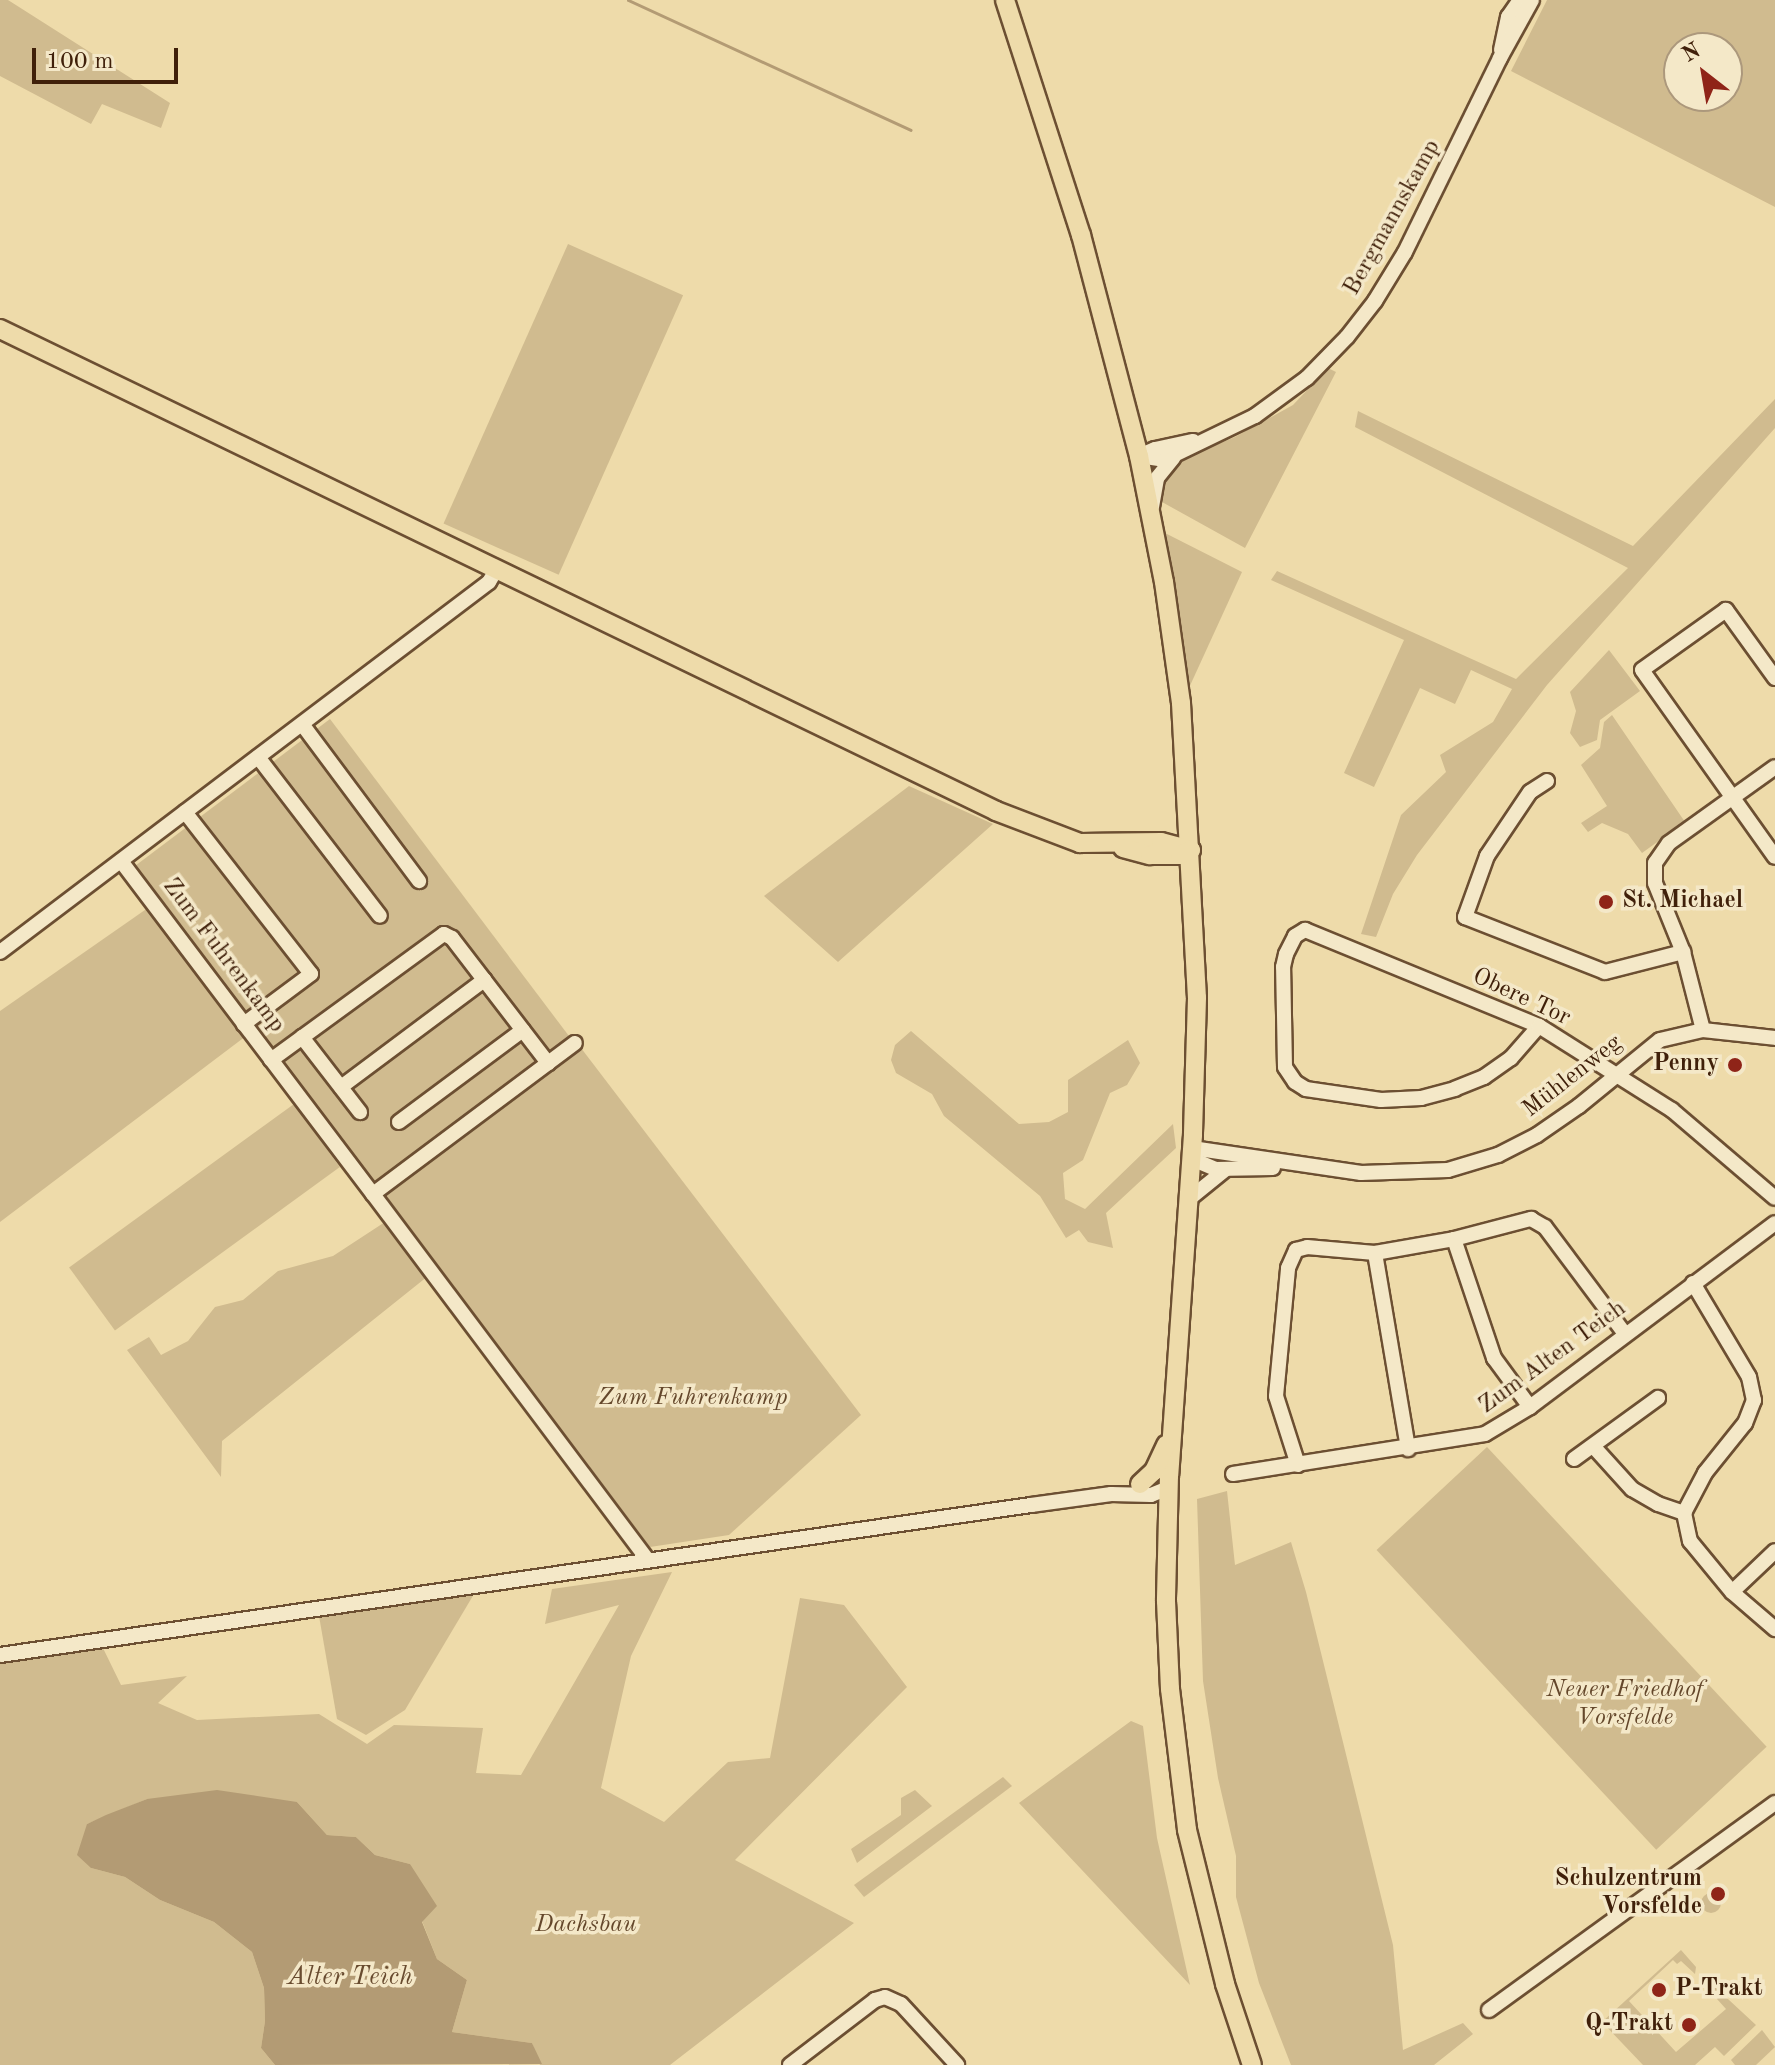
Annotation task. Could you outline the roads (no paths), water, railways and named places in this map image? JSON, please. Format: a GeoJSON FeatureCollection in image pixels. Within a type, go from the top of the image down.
{"type":"FeatureCollection","features":[{"type":"Feature","properties":{"kind":"main road"},"geometry":{"type":"LineString","coordinates":[[1005,0],[1081,235],[1139,456],[1181,703],[1197,998],[1192,1154],[1168,1488],[1166,1601],[1170,1689],[1187,1830],[1216,1953],[1252,2065]]}},
{"type":"Feature","properties":{"kind":"main road"},"geometry":{"type":"LineString","coordinates":[[0,329],[996,811],[1069,840],[1156,848],[1180,855],[1191,850]]}},
{"type":"Feature","properties":{"kind":"main road"},"geometry":{"type":"LineString","coordinates":[[1156,848],[1174,828],[1188,803]]}},
{"type":"Feature","properties":{"kind":"main road"},"geometry":{"type":"LineString","coordinates":[[1156,848],[1192,887]]}},
{"type":"Feature","properties":{"kind":"main road"},"geometry":{"type":"LineString","coordinates":[[1140,1484],[1157,1467],[1172,1427]]}},
{"type":"Feature","properties":{"kind":"street","name":"Bergmannskamp"},"geometry":{"type":"LineString","coordinates":[[1500,58],[1508,17],[1520,0]]}},
{"type":"Feature","properties":{"kind":"street","name":"Bergmannskamp"},"geometry":{"type":"LineString","coordinates":[[1139,456],[1153,461],[1176,455],[1255,416],[1330,357],[1375,301],[1405,252],[1500,58],[1532,0]]}},
{"type":"Feature","properties":{"kind":"street","name":"Bergmannskamp"},"geometry":{"type":"LineString","coordinates":[[1139,456],[1220,433]]}},
{"type":"Feature","properties":{"kind":"street"},"geometry":{"type":"LineString","coordinates":[[1151,515],[1157,478],[1176,455]]}},
{"type":"Feature","properties":{"kind":"street"},"geometry":{"type":"LineString","coordinates":[[0,952],[489,582],[497,568]]}},
{"type":"Feature","properties":{"kind":"street"},"geometry":{"type":"LineString","coordinates":[[1775,678],[1726,610],[1642,670],[1775,857]]}},
{"type":"Feature","properties":{"kind":"street"},"geometry":{"type":"LineString","coordinates":[[302,724],[419,881]]}},
{"type":"Feature","properties":{"kind":"street"},"geometry":{"type":"LineString","coordinates":[[258,757],[380,916]]}},
{"type":"Feature","properties":{"kind":"street"},"geometry":{"type":"LineString","coordinates":[[1703,1030],[1683,952],[1655,883],[1655,863],[1669,843],[1775,767]]}},
{"type":"Feature","properties":{"kind":"street"},"geometry":{"type":"LineString","coordinates":[[1547,781],[1530,792],[1487,856],[1465,917],[1605,972],[1683,952]]}},
{"type":"Feature","properties":{"kind":"street"},"geometry":{"type":"LineString","coordinates":[[185,812],[311,974],[244,1024]]}},
{"type":"Feature","properties":{"kind":"street","name":"Zum Fuhrenkamp"},"geometry":{"type":"LineString","coordinates":[[121,861],[648,1560]]}},
{"type":"Feature","properties":{"kind":"street","name":"Obere Tor"},"geometry":{"type":"LineString","coordinates":[[1539,1026],[1511,1058],[1484,1077],[1421,1098],[1381,1100],[1300,1086],[1285,1067],[1283,967],[1293,940],[1305,930],[1539,1026],[1618,1073],[1672,1110],[1775,1198]]}},
{"type":"Feature","properties":{"kind":"street"},"geometry":{"type":"LineString","coordinates":[[271,1060],[444,934],[452,938],[548,1063]]}},
{"type":"Feature","properties":{"kind":"street"},"geometry":{"type":"LineString","coordinates":[[341,1087],[484,980]]}},
{"type":"Feature","properties":{"kind":"street"},"geometry":{"type":"LineString","coordinates":[[399,1122],[523,1030]]}},
{"type":"Feature","properties":{"kind":"street","name":"Mühlenweg"},"geometry":{"type":"LineString","coordinates":[[1192,1154],[1361,1173],[1421,1174],[1467,1165],[1498,1155],[1537,1135],[1579,1106],[1660,1040],[1703,1030],[1775,1038]]}},
{"type":"Feature","properties":{"kind":"street"},"geometry":{"type":"LineString","coordinates":[[302,1037],[360,1112]]}},
{"type":"Feature","properties":{"kind":"street"},"geometry":{"type":"LineString","coordinates":[[373,1194],[575,1043]]}},
{"type":"Feature","properties":{"kind":"street","name":"Mühlenweg"},"geometry":{"type":"LineString","coordinates":[[1192,1154],[1206,1168],[1305,1166]]}},
{"type":"Feature","properties":{"kind":"street"},"geometry":{"type":"LineString","coordinates":[[1189,1199],[1225,1170]]}},
{"type":"Feature","properties":{"kind":"street"},"geometry":{"type":"LineString","coordinates":[[1298,1465],[1276,1396],[1290,1256],[1307,1247],[1375,1253],[1454,1239],[1520,1220],[1538,1221],[1625,1334]]}},
{"type":"Feature","properties":{"kind":"street","name":"Zum Alten Teich"},"geometry":{"type":"LineString","coordinates":[[1233,1474],[1408,1449],[1485,1434],[1530,1407],[1775,1223]]}},
{"type":"Feature","properties":{"kind":"street"},"geometry":{"type":"LineString","coordinates":[[1454,1239],[1494,1358],[1530,1407]]}},
{"type":"Feature","properties":{"kind":"street"},"geometry":{"type":"LineString","coordinates":[[1375,1253],[1408,1449]]}},
{"type":"Feature","properties":{"kind":"street"},"geometry":{"type":"LineString","coordinates":[[1693,1283],[1749,1377],[1754,1400],[1745,1423],[1705,1473],[1684,1513],[1690,1541],[1732,1592],[1775,1629]]}},
{"type":"Feature","properties":{"kind":"street"},"geometry":{"type":"LineString","coordinates":[[1574,1459],[1658,1398]]}},
{"type":"Feature","properties":{"kind":"street"},"geometry":{"type":"LineString","coordinates":[[1593,1446],[1632,1489],[1658,1504],[1684,1513]]}},
{"type":"Feature","properties":{"kind":"street"},"geometry":{"type":"LineString","coordinates":[[1111,1494],[1140,1484],[1155,1483],[1168,1488]]}},
{"type":"Feature","properties":{"kind":"street"},"geometry":{"type":"LineString","coordinates":[[0,1655],[1111,1494],[1151,1495],[1168,1488]]}},
{"type":"Feature","properties":{"kind":"street"},"geometry":{"type":"LineString","coordinates":[[1732,1592],[1775,1551]]}},
{"type":"Feature","properties":{"kind":"street"},"geometry":{"type":"LineString","coordinates":[[1489,2010],[1775,1803]]}},
{"type":"Feature","properties":{"kind":"street"},"geometry":{"type":"LineString","coordinates":[[790,2065],[811,2059],[875,2000],[885,1997],[901,2004],[957,2065]]}},
{"type":"Feature","properties":{"kind":"water","name":"Alter Teich"},"geometry":{"type":"Polygon","coordinates":[[[217,1790],[297,1802],[327,1835],[356,1837],[375,1855],[410,1864],[437,1906],[422,1922],[437,1959],[467,1980],[452,2032],[532,2043],[542,2064],[275,2065],[261,2048],[265,2021],[264,1988],[252,1952],[214,1922],[160,1900],[125,1877],[91,1868],[77,1855],[87,1824],[106,1815],[147,1799],[217,1790]]]}},
{"type":"Feature","properties":{"kind":"waterway"},"geometry":{"type":"LineString","coordinates":[[628,0],[910,130]]}},
{"type":"Feature","properties":{"kind":"place","name":"St. Michael"},"geometry":{"type":"Point","coordinates":[1606,902]}},
{"type":"Feature","properties":{"kind":"place","name":"Penny"},"geometry":{"type":"Point","coordinates":[1735,1065]}},
{"type":"Feature","properties":{"kind":"place","name":"Schulzentrum Vorsfelde"},"geometry":{"type":"Point","coordinates":[1718,1894]}},
{"type":"Feature","properties":{"kind":"place","name":"P-Trakt"},"geometry":{"type":"Point","coordinates":[1659,1990]}},
{"type":"Feature","properties":{"kind":"place","name":"Q-Trakt"},"geometry":{"type":"Point","coordinates":[1689,2025]}},
{"type":"Feature","properties":{"kind":"park label","name":"Neuer Friedhof Vorsfelde"},"geometry":{"type":"Point","coordinates":[1625,1705]}},
{"type":"Feature","properties":{"kind":"park label","name":"Dachsbau"},"geometry":{"type":"Point","coordinates":[586,1926]}}]}
